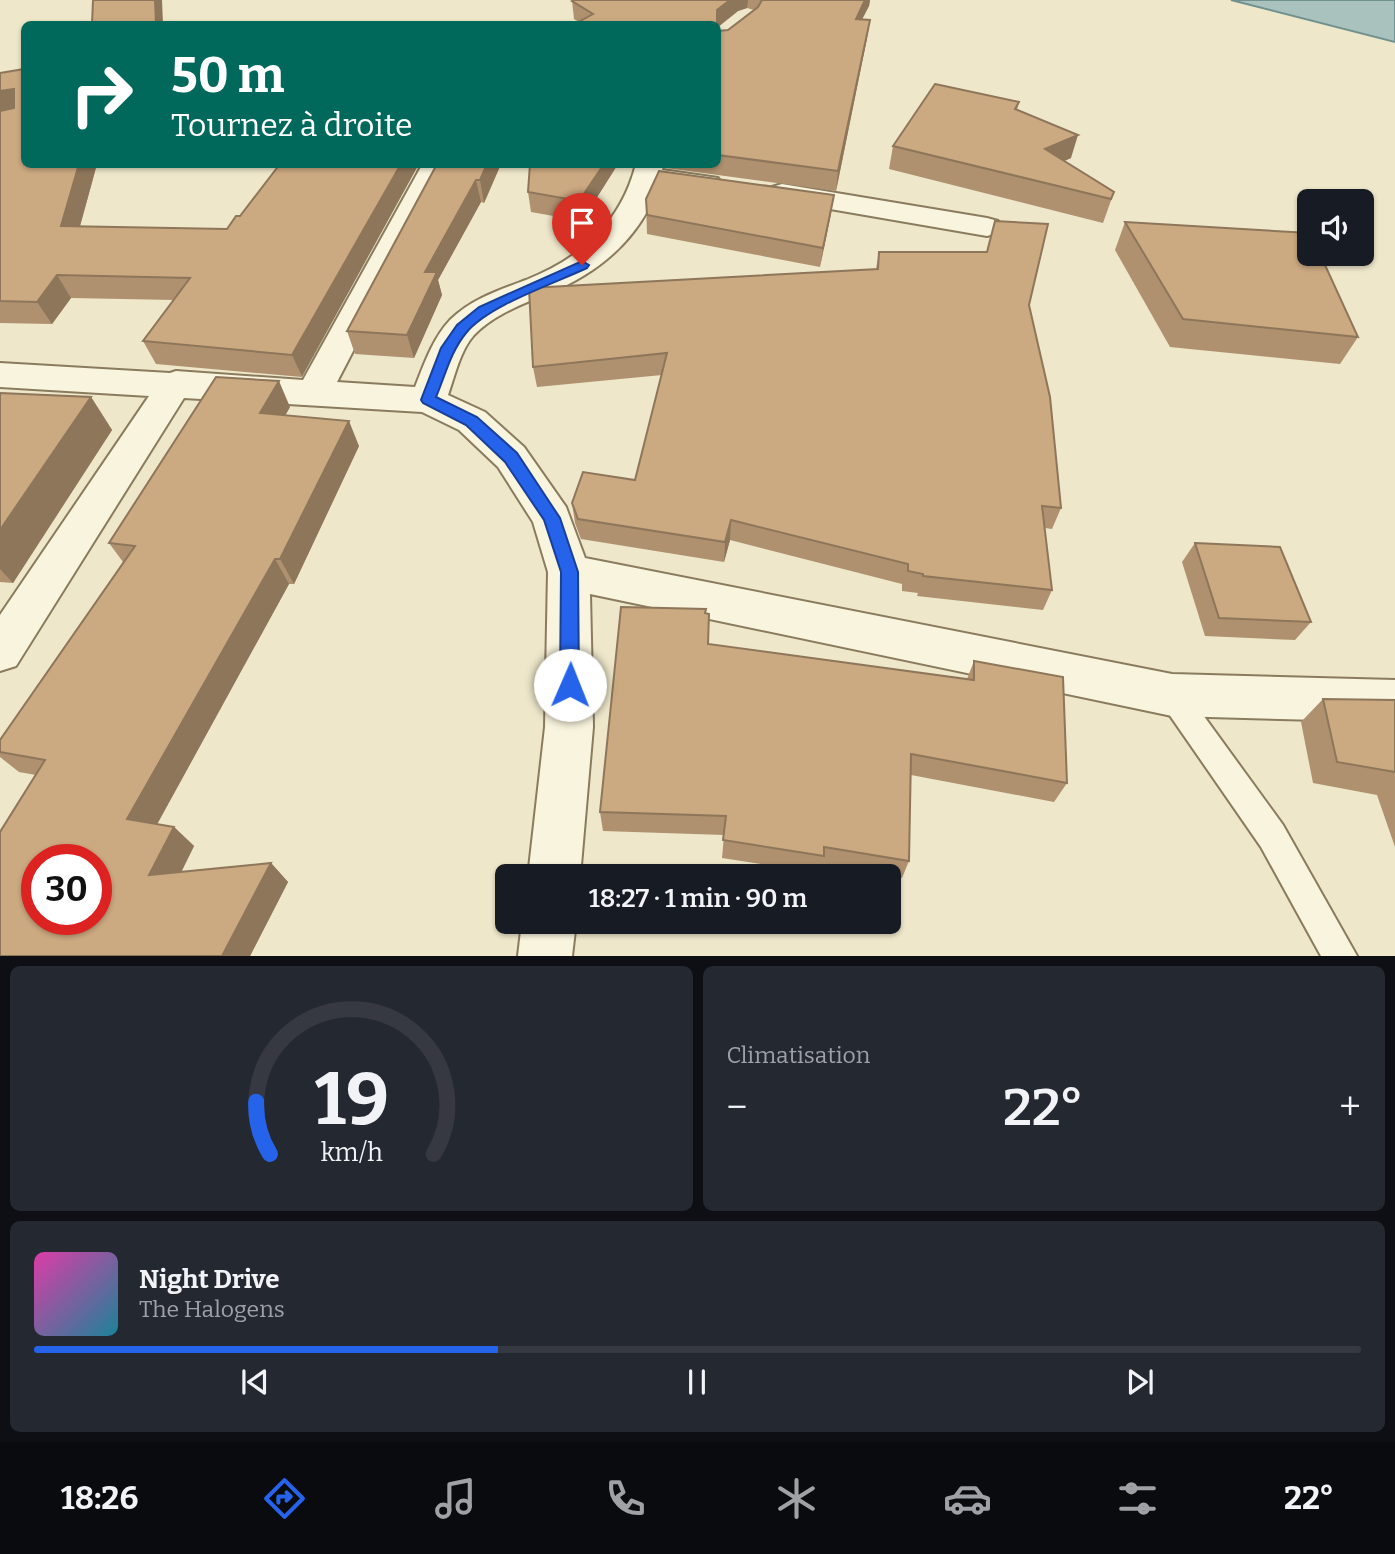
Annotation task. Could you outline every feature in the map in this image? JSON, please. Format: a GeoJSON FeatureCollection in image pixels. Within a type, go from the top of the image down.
{"type":"FeatureCollection","features":[{"type":"Feature","properties":{"kind":"street"},"geometry":{"type":"LineString","coordinates":[[314,393],[434,168]]}},
{"type":"Feature","properties":{"kind":"street"},"geometry":{"type":"LineString","coordinates":[[428,400],[449,348],[462,328],[484,310],[582,265],[623,228],[649,171],[987,227]]}},
{"type":"Feature","properties":{"kind":"street"},"geometry":{"type":"LineString","coordinates":[[0,374],[428,400],[472,421],[511,457],[552,518],[569,572],[569,727],[555,864]]}},
{"type":"Feature","properties":{"kind":"street"},"geometry":{"type":"LineString","coordinates":[[0,652],[176,383]]}},
{"type":"Feature","properties":{"kind":"street"},"geometry":{"type":"LineString","coordinates":[[569,572],[1172,695],[1395,701]]}},
{"type":"Feature","properties":{"kind":"street"},"geometry":{"type":"LineString","coordinates":[[545,956],[548,934]]}},
{"type":"Feature","properties":{"kind":"lane"},"geometry":{"type":"LineString","coordinates":[[1172,695],[1272,836],[1340,956]]}},
{"type":"Feature","properties":{"kind":"water"},"geometry":{"type":"Polygon","coordinates":[[[1231,0],[1395,0],[1395,42],[1231,0]]]}},
{"type":"Feature","properties":{"kind":"building"},"geometry":{"type":"Polygon","coordinates":[[[93,0],[155,0],[156,21],[92,21],[93,0]]]}},
{"type":"Feature","properties":{"kind":"building"},"geometry":{"type":"Polygon","coordinates":[[[730,0],[717,10],[717,21],[580,21],[593,14],[572,1],[730,0]]]}},
{"type":"Feature","properties":{"kind":"building"},"geometry":{"type":"Polygon","coordinates":[[[762,0],[865,0],[856,19],[870,20],[838,171],[721,155],[721,31],[728,30],[758,7],[762,0]]]}},
{"type":"Feature","properties":{"kind":"building"},"geometry":{"type":"Polygon","coordinates":[[[21,70],[21,168],[78,168],[61,226],[227,229],[277,168],[399,168],[292,355],[143,341],[190,278],[57,275],[37,302],[0,301],[0,111],[14,108],[14,89],[0,91],[0,73],[21,70]]]}},
{"type":"Feature","properties":{"kind":"building"},"geometry":{"type":"Polygon","coordinates":[[[935,84],[1019,102],[1015,109],[1078,135],[1045,149],[1114,192],[1111,199],[893,146],[935,84]]]}},
{"type":"Feature","properties":{"kind":"building"},"geometry":{"type":"Polygon","coordinates":[[[435,168],[485,168],[425,272],[437,272],[407,335],[347,331],[435,168]]]}},
{"type":"Feature","properties":{"kind":"building"},"geometry":{"type":"Polygon","coordinates":[[[530,168],[601,168],[579,201],[528,192],[530,168]]]}},
{"type":"Feature","properties":{"kind":"building"},"geometry":{"type":"Polygon","coordinates":[[[659,171],[834,195],[823,248],[647,215],[646,199],[659,171]]]}},
{"type":"Feature","properties":{"kind":"building"},"geometry":{"type":"Polygon","coordinates":[[[995,221],[1048,224],[1029,305],[1050,397],[1061,508],[1042,506],[1052,590],[923,576],[908,571],[908,564],[731,520],[725,542],[578,519],[572,503],[583,472],[635,480],[667,353],[533,367],[529,288],[878,269],[879,252],[987,252],[995,221]]]}},
{"type":"Feature","properties":{"kind":"building"},"geometry":{"type":"Polygon","coordinates":[[[1125,222],[1297,232],[1297,266],[1325,266],[1358,337],[1183,319],[1125,222]]]}},
{"type":"Feature","properties":{"kind":"building"},"geometry":{"type":"Polygon","coordinates":[[[216,377],[279,381],[260,413],[349,421],[280,559],[275,559],[127,819],[174,827],[149,875],[271,863],[222,956],[0,956],[0,832],[45,760],[0,752],[0,740],[135,546],[109,543],[216,377]]]}},
{"type":"Feature","properties":{"kind":"building"},"geometry":{"type":"Polygon","coordinates":[[[0,393],[91,397],[0,530],[0,393]]]}},
{"type":"Feature","properties":{"kind":"building"},"geometry":{"type":"Polygon","coordinates":[[[1195,543],[1280,547],[1311,622],[1219,618],[1195,543]]]}},
{"type":"Feature","properties":{"kind":"building"},"geometry":{"type":"Polygon","coordinates":[[[621,607],[706,609],[705,613],[709,614],[708,644],[974,680],[974,661],[1063,677],[1067,783],[911,754],[909,861],[824,847],[824,856],[723,840],[726,816],[600,812],[621,607]]]}},
{"type":"Feature","properties":{"kind":"building"},"geometry":{"type":"Polygon","coordinates":[[[1323,699],[1395,700],[1395,772],[1337,762],[1323,699]]]}},
{"type":"Feature","properties":{"kind":"route"},"geometry":{"type":"LineString","coordinates":[[570,685],[569,572],[552,518],[511,457],[472,421],[428,400],[449,348],[462,328],[484,310],[582,265]]}}]}
